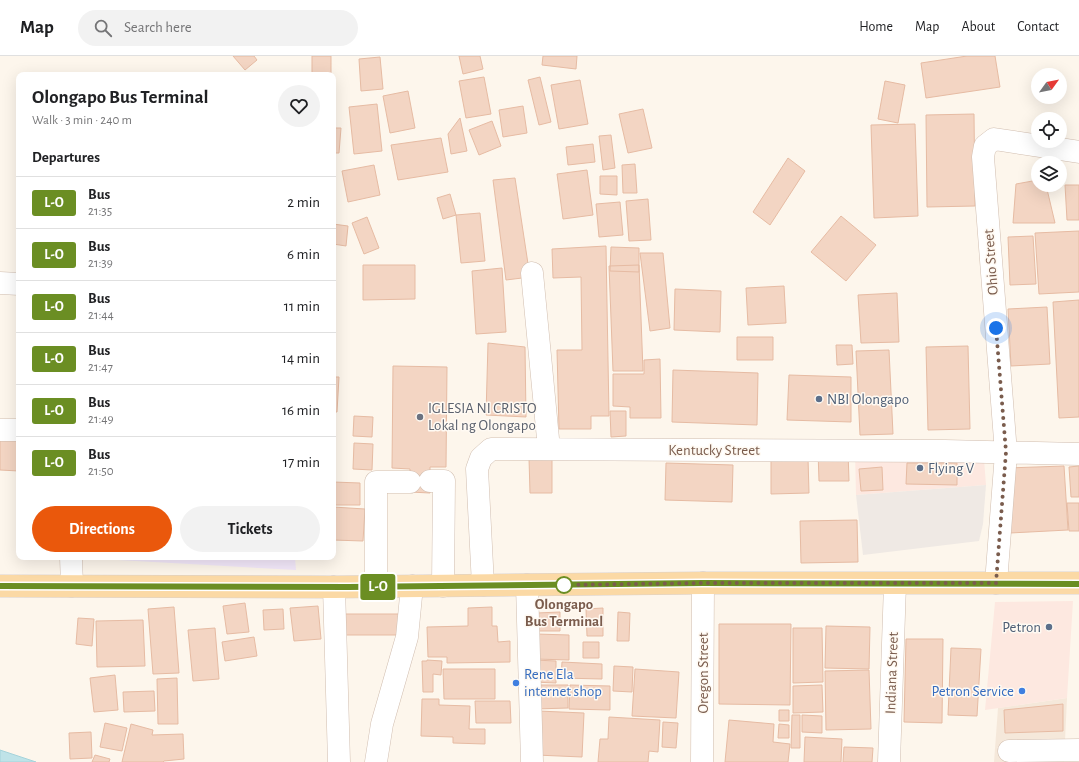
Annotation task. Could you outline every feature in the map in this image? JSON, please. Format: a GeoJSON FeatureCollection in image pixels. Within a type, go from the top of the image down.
{"type":"FeatureCollection","features":[{"type":"Feature","properties":{"kind":"main road"},"geometry":{"type":"LineString","coordinates":[[0,586],[376,587],[703,583],[1079,584]]}},
{"type":"Feature","properties":{"kind":"street","name":"Ohio Street"},"geometry":{"type":"LineString","coordinates":[[996,583],[1006,452],[983,157],[985,146],[994,139],[1079,152]]}},
{"type":"Feature","properties":{"kind":"street"},"geometry":{"type":"LineString","coordinates":[[532,273],[549,449]]}},
{"type":"Feature","properties":{"kind":"street"},"geometry":{"type":"LineString","coordinates":[[0,282],[16,284]]}},
{"type":"Feature","properties":{"kind":"street"},"geometry":{"type":"LineString","coordinates":[[0,430],[16,430]]}},
{"type":"Feature","properties":{"kind":"street","name":"Kentucky Street"},"geometry":{"type":"LineString","coordinates":[[483,586],[477,469],[481,458],[491,449],[945,451],[1079,454]]}},
{"type":"Feature","properties":{"kind":"street"},"geometry":{"type":"LineString","coordinates":[[376,587],[376,482],[444,481],[443,586]]}},
{"type":"Feature","properties":{"kind":"street"},"geometry":{"type":"LineString","coordinates":[[71,560],[72,586]]}},
{"type":"Feature","properties":{"kind":"street","name":"Oregon Street"},"geometry":{"type":"LineString","coordinates":[[702,762],[703,583]]}},
{"type":"Feature","properties":{"kind":"street","name":"Indiana Street"},"geometry":{"type":"LineString","coordinates":[[889,762],[895,584]]}},
{"type":"Feature","properties":{"kind":"street"},"geometry":{"type":"LineString","coordinates":[[527,585],[532,762]]}},
{"type":"Feature","properties":{"kind":"street"},"geometry":{"type":"LineString","coordinates":[[376,762],[382,724],[407,637],[412,586]]}},
{"type":"Feature","properties":{"kind":"street"},"geometry":{"type":"LineString","coordinates":[[334,587],[339,762]]}},
{"type":"Feature","properties":{"kind":"street"},"geometry":{"type":"LineString","coordinates":[[1009,751],[1079,750]]}},
{"type":"Feature","properties":{"kind":"shaded area","name":"Flying V"},"geometry":{"type":"Polygon","coordinates":[[[983,446],[986,485],[856,495],[855,451],[983,446]]]}},
{"type":"Feature","properties":{"kind":"shaded area"},"geometry":{"type":"Polygon","coordinates":[[[986,485],[983,524],[979,541],[863,555],[856,495],[986,485]]]}},
{"type":"Feature","properties":{"kind":"shaded area"},"geometry":{"type":"Polygon","coordinates":[[[118,560],[295,560],[296,570],[118,560]]]}},
{"type":"Feature","properties":{"kind":"shaded area"},"geometry":{"type":"Polygon","coordinates":[[[1073,601],[1067,698],[985,710],[995,602],[1073,601]]]}},
{"type":"Feature","properties":{"kind":"shaded area"},"geometry":{"type":"Polygon","coordinates":[[[1067,698],[1064,762],[994,762],[998,708],[1067,698]]]}},
{"type":"Feature","properties":{"kind":"water"},"geometry":{"type":"Polygon","coordinates":[[[0,750],[36,762],[0,762],[0,750]]]}},
{"type":"Feature","properties":{"kind":"building"},"geometry":{"type":"Polygon","coordinates":[[[233,56],[254,56],[257,60],[245,70],[233,56]]]}},
{"type":"Feature","properties":{"kind":"building"},"geometry":{"type":"Polygon","coordinates":[[[312,56],[331,56],[331,72],[312,72],[312,56]]]}},
{"type":"Feature","properties":{"kind":"building"},"geometry":{"type":"Polygon","coordinates":[[[459,56],[480,56],[483,69],[463,74],[459,56]]]}},
{"type":"Feature","properties":{"kind":"building"},"geometry":{"type":"Polygon","coordinates":[[[543,56],[577,56],[576,69],[542,65],[543,56]]]}},
{"type":"Feature","properties":{"kind":"building"},"geometry":{"type":"Polygon","coordinates":[[[967,56],[995,56],[1000,87],[926,98],[921,63],[967,56]]]}},
{"type":"Feature","properties":{"kind":"building"},"geometry":{"type":"Polygon","coordinates":[[[380,57],[383,89],[361,91],[359,59],[380,57]]]}},
{"type":"Feature","properties":{"kind":"building"},"geometry":{"type":"Polygon","coordinates":[[[484,77],[491,114],[466,118],[459,81],[484,77]]]}},
{"type":"Feature","properties":{"kind":"building"},"geometry":{"type":"Polygon","coordinates":[[[540,77],[551,122],[539,125],[528,80],[540,77]]]}},
{"type":"Feature","properties":{"kind":"building"},"geometry":{"type":"Polygon","coordinates":[[[580,80],[588,124],[559,129],[551,85],[580,80]]]}},
{"type":"Feature","properties":{"kind":"building"},"geometry":{"type":"Polygon","coordinates":[[[885,81],[905,85],[898,123],[878,119],[885,81]]]}},
{"type":"Feature","properties":{"kind":"building"},"geometry":{"type":"Polygon","coordinates":[[[408,91],[415,128],[390,133],[383,96],[408,91]]]}},
{"type":"Feature","properties":{"kind":"building"},"geometry":{"type":"Polygon","coordinates":[[[377,104],[382,151],[354,154],[349,107],[377,104]]]}},
{"type":"Feature","properties":{"kind":"building"},"geometry":{"type":"Polygon","coordinates":[[[523,106],[527,133],[503,137],[499,110],[523,106]]]}},
{"type":"Feature","properties":{"kind":"building"},"geometry":{"type":"Polygon","coordinates":[[[643,109],[652,148],[628,153],[619,114],[643,109]]]}},
{"type":"Feature","properties":{"kind":"building"},"geometry":{"type":"Polygon","coordinates":[[[974,114],[975,206],[927,207],[926,115],[974,114]]]}},
{"type":"Feature","properties":{"kind":"building"},"geometry":{"type":"Polygon","coordinates":[[[460,118],[467,151],[451,154],[448,134],[460,118]]]}},
{"type":"Feature","properties":{"kind":"building"},"geometry":{"type":"Polygon","coordinates":[[[492,121],[501,146],[479,155],[469,130],[492,121]]]}},
{"type":"Feature","properties":{"kind":"building"},"geometry":{"type":"Polygon","coordinates":[[[915,124],[918,216],[874,218],[871,125],[915,124]]]}},
{"type":"Feature","properties":{"kind":"building"},"geometry":{"type":"Polygon","coordinates":[[[336,128],[341,128],[339,153],[336,153],[336,128]]]}},
{"type":"Feature","properties":{"kind":"building"},"geometry":{"type":"Polygon","coordinates":[[[611,135],[615,168],[603,170],[599,136],[611,135]]]}},
{"type":"Feature","properties":{"kind":"building"},"geometry":{"type":"Polygon","coordinates":[[[441,138],[448,172],[398,180],[391,145],[441,138]]]}},
{"type":"Feature","properties":{"kind":"building"},"geometry":{"type":"Polygon","coordinates":[[[593,144],[595,162],[568,165],[566,147],[593,144]]]}},
{"type":"Feature","properties":{"kind":"building"},"geometry":{"type":"Polygon","coordinates":[[[788,158],[805,171],[770,225],[753,212],[788,158]]]}},
{"type":"Feature","properties":{"kind":"building"},"geometry":{"type":"Polygon","coordinates":[[[635,164],[637,193],[623,193],[622,165],[635,164]]]}},
{"type":"Feature","properties":{"kind":"building"},"geometry":{"type":"Polygon","coordinates":[[[374,165],[380,195],[348,202],[342,171],[374,165]]]}},
{"type":"Feature","properties":{"kind":"building"},"geometry":{"type":"Polygon","coordinates":[[[587,170],[593,215],[563,219],[557,174],[587,170]]]}},
{"type":"Feature","properties":{"kind":"building"},"geometry":{"type":"Polygon","coordinates":[[[600,176],[617,176],[617,195],[600,194],[600,176]]]}},
{"type":"Feature","properties":{"kind":"building"},"geometry":{"type":"Polygon","coordinates":[[[515,178],[530,277],[506,280],[493,180],[515,178]]]}},
{"type":"Feature","properties":{"kind":"building"},"geometry":{"type":"Polygon","coordinates":[[[1031,181],[1031,192],[1048,192],[1055,223],[1013,223],[1016,184],[1031,181]]]}},
{"type":"Feature","properties":{"kind":"building"},"geometry":{"type":"Polygon","coordinates":[[[1067,185],[1079,185],[1079,220],[1067,220],[1065,192],[1067,192],[1067,185]]]}},
{"type":"Feature","properties":{"kind":"building"},"geometry":{"type":"Polygon","coordinates":[[[450,194],[456,215],[443,219],[437,198],[450,194]]]}},
{"type":"Feature","properties":{"kind":"building"},"geometry":{"type":"Polygon","coordinates":[[[648,199],[651,240],[629,241],[626,201],[648,199]]]}},
{"type":"Feature","properties":{"kind":"building"},"geometry":{"type":"Polygon","coordinates":[[[620,202],[623,235],[599,237],[596,204],[620,202]]]}},
{"type":"Feature","properties":{"kind":"building"},"geometry":{"type":"Polygon","coordinates":[[[480,213],[485,261],[461,263],[456,215],[480,213]]]}},
{"type":"Feature","properties":{"kind":"building"},"geometry":{"type":"Polygon","coordinates":[[[841,216],[876,245],[846,281],[811,252],[841,216]]]}},
{"type":"Feature","properties":{"kind":"building"},"geometry":{"type":"Polygon","coordinates":[[[367,217],[379,248],[364,254],[352,223],[367,217]]]}},
{"type":"Feature","properties":{"kind":"building"},"geometry":{"type":"Polygon","coordinates":[[[336,224],[348,226],[346,246],[336,244],[336,224]]]}},
{"type":"Feature","properties":{"kind":"building"},"geometry":{"type":"Polygon","coordinates":[[[1079,231],[1079,292],[1039,294],[1035,233],[1079,231]]]}},
{"type":"Feature","properties":{"kind":"building"},"geometry":{"type":"Polygon","coordinates":[[[1033,236],[1036,284],[1010,285],[1008,237],[1033,236]]]}},
{"type":"Feature","properties":{"kind":"building"},"geometry":{"type":"Polygon","coordinates":[[[606,246],[609,416],[591,416],[591,429],[559,429],[557,350],[582,350],[581,277],[553,278],[552,249],[606,246]]]}},
{"type":"Feature","properties":{"kind":"building"},"geometry":{"type":"Polygon","coordinates":[[[611,247],[639,248],[639,272],[610,271],[611,247]]]}},
{"type":"Feature","properties":{"kind":"building"},"geometry":{"type":"Polygon","coordinates":[[[640,253],[663,253],[670,328],[650,331],[640,253]]]}},
{"type":"Feature","properties":{"kind":"building"},"geometry":{"type":"Polygon","coordinates":[[[363,265],[415,265],[415,299],[363,300],[363,265]]]}},
{"type":"Feature","properties":{"kind":"building"},"geometry":{"type":"Polygon","coordinates":[[[639,265],[643,371],[613,371],[609,266],[639,265]]]}},
{"type":"Feature","properties":{"kind":"building"},"geometry":{"type":"Polygon","coordinates":[[[502,268],[506,332],[476,334],[472,271],[502,268]]]}},
{"type":"Feature","properties":{"kind":"building"},"geometry":{"type":"Polygon","coordinates":[[[784,286],[786,323],[748,325],[746,288],[784,286]]]}},
{"type":"Feature","properties":{"kind":"building"},"geometry":{"type":"Polygon","coordinates":[[[675,289],[721,291],[720,332],[674,330],[675,289]]]}},
{"type":"Feature","properties":{"kind":"building"},"geometry":{"type":"Polygon","coordinates":[[[897,293],[899,342],[861,343],[858,295],[897,293]]]}},
{"type":"Feature","properties":{"kind":"building"},"geometry":{"type":"Polygon","coordinates":[[[1079,300],[1079,417],[1059,418],[1053,302],[1079,300]]]}},
{"type":"Feature","properties":{"kind":"building"},"geometry":{"type":"Polygon","coordinates":[[[1047,307],[1050,364],[1011,366],[1008,309],[1047,307]]]}},
{"type":"Feature","properties":{"kind":"building"},"geometry":{"type":"Polygon","coordinates":[[[737,337],[773,337],[773,360],[737,360],[737,337]]]}},
{"type":"Feature","properties":{"kind":"building"},"geometry":{"type":"Polygon","coordinates":[[[488,343],[525,347],[526,417],[486,415],[488,343]]]}},
{"type":"Feature","properties":{"kind":"building"},"geometry":{"type":"Polygon","coordinates":[[[836,345],[852,345],[853,364],[837,365],[836,345]]]}},
{"type":"Feature","properties":{"kind":"building"},"geometry":{"type":"Polygon","coordinates":[[[968,346],[970,429],[928,430],[926,347],[968,346]]]}},
{"type":"Feature","properties":{"kind":"building"},"geometry":{"type":"Polygon","coordinates":[[[889,350],[893,434],[860,435],[856,351],[889,350]]]}},
{"type":"Feature","properties":{"kind":"building"},"geometry":{"type":"Polygon","coordinates":[[[660,359],[661,418],[630,418],[630,407],[613,406],[613,374],[644,374],[644,360],[660,359]]]}},
{"type":"Feature","properties":{"kind":"building","name":"IGLESIA NI CRISTO Lokal ng Olongapo"},"geometry":{"type":"Polygon","coordinates":[[[393,366],[447,367],[446,467],[430,467],[430,493],[410,492],[410,469],[392,468],[393,366]]]}},
{"type":"Feature","properties":{"kind":"building"},"geometry":{"type":"Polygon","coordinates":[[[673,370],[758,373],[757,425],[672,422],[673,370]]]}},
{"type":"Feature","properties":{"kind":"building","name":"NBI Olongapo"},"geometry":{"type":"Polygon","coordinates":[[[789,375],[851,377],[851,422],[787,420],[789,375]]]}},
{"type":"Feature","properties":{"kind":"building"},"geometry":{"type":"Polygon","coordinates":[[[336,377],[339,377],[337,412],[336,377]]]}},
{"type":"Feature","properties":{"kind":"building"},"geometry":{"type":"Polygon","coordinates":[[[610,411],[626,411],[626,436],[611,437],[610,411]]]}},
{"type":"Feature","properties":{"kind":"building"},"geometry":{"type":"Polygon","coordinates":[[[354,416],[373,417],[372,437],[353,436],[354,416]]]}},
{"type":"Feature","properties":{"kind":"building"},"geometry":{"type":"Polygon","coordinates":[[[0,435],[16,436],[16,471],[0,470],[0,435]]]}},
{"type":"Feature","properties":{"kind":"building"},"geometry":{"type":"Polygon","coordinates":[[[354,443],[373,444],[372,470],[353,469],[354,443]]]}},
{"type":"Feature","properties":{"kind":"building"},"geometry":{"type":"Polygon","coordinates":[[[818,451],[848,451],[849,481],[819,481],[818,451]]]}},
{"type":"Feature","properties":{"kind":"building"},"geometry":{"type":"Polygon","coordinates":[[[529,458],[552,458],[552,493],[530,493],[529,458]]]}},
{"type":"Feature","properties":{"kind":"building"},"geometry":{"type":"Polygon","coordinates":[[[808,458],[809,493],[771,494],[771,459],[808,458]]]}},
{"type":"Feature","properties":{"kind":"building"},"geometry":{"type":"Polygon","coordinates":[[[666,463],[733,465],[732,502],[665,500],[666,463]]]}},
{"type":"Feature","properties":{"kind":"building"},"geometry":{"type":"Polygon","coordinates":[[[907,463],[957,463],[957,485],[906,484],[907,463]]]}},
{"type":"Feature","properties":{"kind":"building"},"geometry":{"type":"Polygon","coordinates":[[[1064,466],[1068,530],[1010,533],[1007,468],[1064,466]]]}},
{"type":"Feature","properties":{"kind":"building"},"geometry":{"type":"Polygon","coordinates":[[[1079,466],[1079,497],[1071,497],[1069,467],[1079,466]]]}},
{"type":"Feature","properties":{"kind":"building"},"geometry":{"type":"Polygon","coordinates":[[[882,467],[883,490],[861,491],[859,469],[882,467]]]}},
{"type":"Feature","properties":{"kind":"building"},"geometry":{"type":"Polygon","coordinates":[[[336,482],[360,483],[360,505],[336,505],[336,482]]]}},
{"type":"Feature","properties":{"kind":"building"},"geometry":{"type":"Polygon","coordinates":[[[1067,503],[1079,503],[1079,531],[1069,531],[1067,503]]]}},
{"type":"Feature","properties":{"kind":"building"},"geometry":{"type":"Polygon","coordinates":[[[336,507],[365,509],[363,541],[336,540],[336,507]]]}},
{"type":"Feature","properties":{"kind":"building"},"geometry":{"type":"Polygon","coordinates":[[[857,520],[858,562],[801,563],[800,521],[857,520]]]}},
{"type":"Feature","properties":{"kind":"building"},"geometry":{"type":"Polygon","coordinates":[[[245,603],[249,632],[227,634],[223,606],[245,603]]]}},
{"type":"Feature","properties":{"kind":"building"},"geometry":{"type":"Polygon","coordinates":[[[318,606],[321,639],[294,641],[290,608],[318,606]]]}},
{"type":"Feature","properties":{"kind":"building"},"geometry":{"type":"Polygon","coordinates":[[[174,607],[179,673],[153,674],[148,609],[174,607]]]}},
{"type":"Feature","properties":{"kind":"building"},"geometry":{"type":"Polygon","coordinates":[[[492,607],[492,626],[497,626],[498,642],[510,641],[510,662],[447,663],[447,657],[428,657],[427,627],[468,626],[468,608],[492,607]]]}},
{"type":"Feature","properties":{"kind":"building"},"geometry":{"type":"Polygon","coordinates":[[[603,608],[603,636],[587,636],[586,609],[603,608]]]}},
{"type":"Feature","properties":{"kind":"building"},"geometry":{"type":"Polygon","coordinates":[[[283,609],[284,629],[264,630],[263,610],[283,609]]]}},
{"type":"Feature","properties":{"kind":"building"},"geometry":{"type":"Polygon","coordinates":[[[560,612],[560,631],[538,631],[537,613],[560,612]]]}},
{"type":"Feature","properties":{"kind":"building"},"geometry":{"type":"Polygon","coordinates":[[[618,612],[630,613],[629,641],[617,641],[618,612]]]}},
{"type":"Feature","properties":{"kind":"building"},"geometry":{"type":"Polygon","coordinates":[[[340,614],[403,614],[403,635],[340,635],[340,614]]]}},
{"type":"Feature","properties":{"kind":"building"},"geometry":{"type":"Polygon","coordinates":[[[78,618],[94,619],[92,646],[76,644],[78,618]]]}},
{"type":"Feature","properties":{"kind":"building"},"geometry":{"type":"Polygon","coordinates":[[[143,620],[145,666],[97,667],[96,621],[143,620]]]}},
{"type":"Feature","properties":{"kind":"building"},"geometry":{"type":"Polygon","coordinates":[[[719,624],[791,624],[790,705],[719,704],[719,624]]]}},
{"type":"Feature","properties":{"kind":"building"},"geometry":{"type":"Polygon","coordinates":[[[826,626],[870,627],[869,669],[825,668],[826,626]]]}},
{"type":"Feature","properties":{"kind":"building"},"geometry":{"type":"Polygon","coordinates":[[[215,628],[219,679],[193,681],[188,630],[215,628]]]}},
{"type":"Feature","properties":{"kind":"building"},"geometry":{"type":"Polygon","coordinates":[[[793,628],[822,628],[823,682],[793,683],[793,628]]]}},
{"type":"Feature","properties":{"kind":"building"},"geometry":{"type":"Polygon","coordinates":[[[536,634],[569,635],[569,660],[535,659],[536,634]]]}},
{"type":"Feature","properties":{"kind":"building"},"geometry":{"type":"Polygon","coordinates":[[[254,637],[257,656],[225,661],[222,642],[254,637]]]}},
{"type":"Feature","properties":{"kind":"building"},"geometry":{"type":"Polygon","coordinates":[[[906,639],[943,639],[942,723],[904,722],[906,639]]]}},
{"type":"Feature","properties":{"kind":"building"},"geometry":{"type":"Polygon","coordinates":[[[583,642],[599,642],[599,658],[583,658],[583,642]]]}},
{"type":"Feature","properties":{"kind":"building"},"geometry":{"type":"Polygon","coordinates":[[[951,648],[981,649],[977,716],[948,715],[951,648]]]}},
{"type":"Feature","properties":{"kind":"building"},"geometry":{"type":"Polygon","coordinates":[[[534,660],[556,661],[556,683],[533,682],[534,660]]]}},
{"type":"Feature","properties":{"kind":"building"},"geometry":{"type":"Polygon","coordinates":[[[422,661],[442,661],[441,675],[433,674],[433,692],[423,692],[422,661]]]}},
{"type":"Feature","properties":{"kind":"building"},"geometry":{"type":"Polygon","coordinates":[[[562,662],[602,664],[602,679],[561,678],[562,662]]]}},
{"type":"Feature","properties":{"kind":"building"},"geometry":{"type":"Polygon","coordinates":[[[614,666],[633,667],[632,692],[613,691],[614,666]]]}},
{"type":"Feature","properties":{"kind":"building"},"geometry":{"type":"Polygon","coordinates":[[[443,669],[495,669],[495,699],[444,699],[443,669]]]}},
{"type":"Feature","properties":{"kind":"building"},"geometry":{"type":"Polygon","coordinates":[[[635,669],[679,672],[676,718],[632,716],[635,669]]]}},
{"type":"Feature","properties":{"kind":"building"},"geometry":{"type":"Polygon","coordinates":[[[869,670],[871,729],[826,730],[825,671],[869,670]]]}},
{"type":"Feature","properties":{"kind":"building"},"geometry":{"type":"Polygon","coordinates":[[[115,675],[118,710],[94,712],[90,678],[115,675]]]}},
{"type":"Feature","properties":{"kind":"building"},"geometry":{"type":"Polygon","coordinates":[[[177,678],[178,724],[158,724],[157,679],[177,678]]]}},
{"type":"Feature","properties":{"kind":"building"},"geometry":{"type":"Polygon","coordinates":[[[535,685],[568,685],[568,708],[535,709],[535,685]]]}},
{"type":"Feature","properties":{"kind":"building"},"geometry":{"type":"Polygon","coordinates":[[[570,685],[610,686],[610,710],[569,709],[570,685]]]}},
{"type":"Feature","properties":{"kind":"building"},"geometry":{"type":"Polygon","coordinates":[[[822,685],[823,712],[793,713],[793,686],[822,685]]]}},
{"type":"Feature","properties":{"kind":"building"},"geometry":{"type":"Polygon","coordinates":[[[154,691],[155,711],[124,712],[123,692],[154,691]]]}},
{"type":"Feature","properties":{"kind":"building"},"geometry":{"type":"Polygon","coordinates":[[[422,699],[439,699],[439,705],[470,706],[469,729],[485,729],[485,744],[453,743],[453,737],[421,736],[422,699]]]}},
{"type":"Feature","properties":{"kind":"building"},"geometry":{"type":"Polygon","coordinates":[[[475,701],[510,701],[511,723],[476,723],[475,701]]]}},
{"type":"Feature","properties":{"kind":"building"},"geometry":{"type":"Polygon","coordinates":[[[1063,704],[1063,731],[1005,733],[1004,710],[1063,704]]]}},
{"type":"Feature","properties":{"kind":"building"},"geometry":{"type":"Polygon","coordinates":[[[779,710],[789,710],[789,721],[779,721],[779,710]]]}},
{"type":"Feature","properties":{"kind":"building"},"geometry":{"type":"Polygon","coordinates":[[[538,711],[584,713],[582,757],[536,755],[538,711]]]}},
{"type":"Feature","properties":{"kind":"building"},"geometry":{"type":"Polygon","coordinates":[[[792,715],[800,715],[800,748],[791,748],[792,715]]]}},
{"type":"Feature","properties":{"kind":"building"},"geometry":{"type":"Polygon","coordinates":[[[802,715],[822,716],[822,733],[802,732],[802,715]]]}},
{"type":"Feature","properties":{"kind":"building"},"geometry":{"type":"Polygon","coordinates":[[[609,717],[660,720],[658,752],[649,751],[648,762],[598,762],[600,739],[608,739],[609,717]]]}},
{"type":"Feature","properties":{"kind":"building"},"geometry":{"type":"Polygon","coordinates":[[[729,720],[774,724],[773,742],[790,744],[788,762],[725,762],[729,720]]]}},
{"type":"Feature","properties":{"kind":"building"},"geometry":{"type":"Polygon","coordinates":[[[663,722],[678,723],[676,748],[662,747],[663,722]]]}},
{"type":"Feature","properties":{"kind":"building"},"geometry":{"type":"Polygon","coordinates":[[[105,723],[127,728],[122,751],[100,747],[105,723]]]}},
{"type":"Feature","properties":{"kind":"building"},"geometry":{"type":"Polygon","coordinates":[[[131,724],[153,730],[152,735],[183,734],[184,759],[163,762],[122,762],[131,724]]]}},
{"type":"Feature","properties":{"kind":"building"},"geometry":{"type":"Polygon","coordinates":[[[779,724],[789,725],[789,738],[778,738],[779,724]]]}},
{"type":"Feature","properties":{"kind":"building"},"geometry":{"type":"Polygon","coordinates":[[[91,732],[92,758],[70,759],[69,733],[91,732]]]}},
{"type":"Feature","properties":{"kind":"building"},"geometry":{"type":"Polygon","coordinates":[[[805,737],[842,739],[841,762],[804,762],[805,737]]]}},
{"type":"Feature","properties":{"kind":"building"},"geometry":{"type":"Polygon","coordinates":[[[844,747],[873,748],[872,762],[843,762],[844,747]]]}},
{"type":"Feature","properties":{"kind":"building"},"geometry":{"type":"Polygon","coordinates":[[[95,755],[110,759],[109,762],[92,762],[95,755]]]}},
{"type":"Feature","properties":{"kind":"bus line","name":"L-O"},"geometry":{"type":"LineString","coordinates":[[0,586],[348,587],[703,583],[1079,584]]}},
{"type":"Feature","properties":{"kind":"place","name":"NBI Olongapo"},"geometry":{"type":"Point","coordinates":[819,399]}},
{"type":"Feature","properties":{"kind":"place","name":"IGLESIA NI CRISTO Lokal ng Olongapo"},"geometry":{"type":"Point","coordinates":[420,417]}},
{"type":"Feature","properties":{"kind":"place","name":"Flying V"},"geometry":{"type":"Point","coordinates":[920,468]}},
{"type":"Feature","properties":{"kind":"place","name":"Olongapo Bus Terminal"},"geometry":{"type":"Point","coordinates":[564,585]}},
{"type":"Feature","properties":{"kind":"place","name":"Petron"},"geometry":{"type":"Point","coordinates":[1049,627]}},
{"type":"Feature","properties":{"kind":"place","name":"Rene Ela internet shop"},"geometry":{"type":"Point","coordinates":[516,683]}},
{"type":"Feature","properties":{"kind":"place","name":"Petron Service"},"geometry":{"type":"Point","coordinates":[1022,691]}},
{"type":"Feature","properties":{"kind":"route"},"geometry":{"type":"LineString","coordinates":[[564,585],[703,583],[996,583],[1006,452],[996,328]]}}]}
